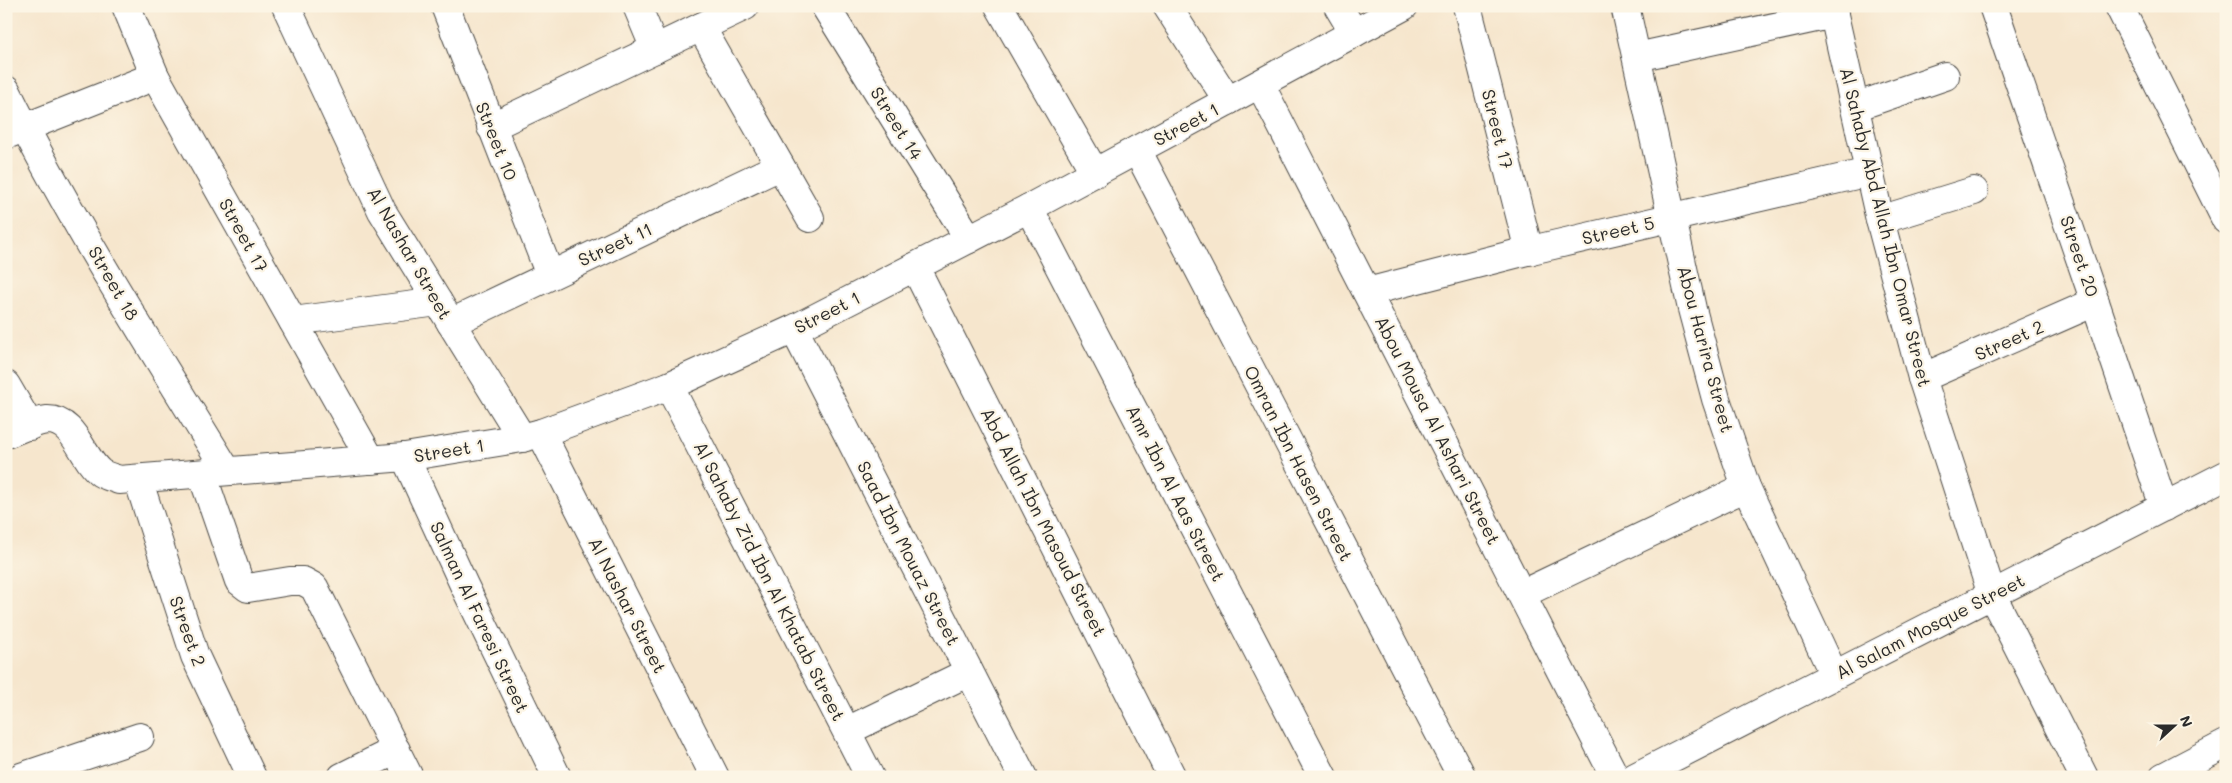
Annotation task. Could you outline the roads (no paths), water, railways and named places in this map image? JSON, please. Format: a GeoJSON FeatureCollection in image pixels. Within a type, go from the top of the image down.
{"type":"FeatureCollection","features":[{"type":"Feature","properties":{"kind":"street","name":"Street 17"},"geometry":{"type":"LineString","coordinates":[[126,6],[155,76],[371,460]]}},
{"type":"Feature","properties":{"kind":"street","name":"Al Nashar Street"},"geometry":{"type":"LineString","coordinates":[[286,6],[382,211],[444,312],[532,436],[710,775]]}},
{"type":"Feature","properties":{"kind":"street","name":"Street 10"},"geometry":{"type":"LineString","coordinates":[[445,6],[550,275]]}},
{"type":"Feature","properties":{"kind":"street"},"geometry":{"type":"LineString","coordinates":[[637,6],[655,49]]}},
{"type":"Feature","properties":{"kind":"street"},"geometry":{"type":"LineString","coordinates":[[491,127],[745,6]]}},
{"type":"Feature","properties":{"kind":"street","name":"Street 14"},"geometry":{"type":"LineString","coordinates":[[825,6],[969,239]]}},
{"type":"Feature","properties":{"kind":"street"},"geometry":{"type":"LineString","coordinates":[[999,6],[1095,173]]}},
{"type":"Feature","properties":{"kind":"street"},"geometry":{"type":"LineString","coordinates":[[1167,6],[1228,101]]}},
{"type":"Feature","properties":{"kind":"street"},"geometry":{"type":"LineString","coordinates":[[1338,6],[1354,33]]}},
{"type":"Feature","properties":{"kind":"street","name":"Street 1"},"geometry":{"type":"LineString","coordinates":[[18,430],[48,420],[64,425],[75,438],[88,460],[101,473],[119,480],[405,457],[532,436],[669,386],[794,329],[1029,208],[1404,6]]}},
{"type":"Feature","properties":{"kind":"street","name":"Street 17"},"geometry":{"type":"LineString","coordinates":[[1467,6],[1529,251]]}},
{"type":"Feature","properties":{"kind":"street","name":"Abou Harira Street"},"geometry":{"type":"LineString","coordinates":[[1625,6],[1692,309],[1712,381],[1746,488],[1834,676]]}},
{"type":"Feature","properties":{"kind":"street","name":"Street 20"},"geometry":{"type":"LineString","coordinates":[[1993,6],[2096,302],[2164,507]]}},
{"type":"Feature","properties":{"kind":"street"},"geometry":{"type":"LineString","coordinates":[[2119,6],[2226,220]]}},
{"type":"Feature","properties":{"kind":"street"},"geometry":{"type":"LineString","coordinates":[[1637,56],[1833,10]]}},
{"type":"Feature","properties":{"kind":"street","name":"Al Sahaby Abd Allah Ibn Omar Street"},"geometry":{"type":"LineString","coordinates":[[1833,10],[1880,220],[1922,378],[1992,595],[2084,777]]}},
{"type":"Feature","properties":{"kind":"street"},"geometry":{"type":"LineString","coordinates":[[701,27],[810,218]]}},
{"type":"Feature","properties":{"kind":"street"},"geometry":{"type":"LineString","coordinates":[[15,131],[155,76]]}},
{"type":"Feature","properties":{"kind":"street"},"geometry":{"type":"LineString","coordinates":[[1854,107],[1945,76]]}},
{"type":"Feature","properties":{"kind":"street","name":"Abou Mousa Al Ashari Street"},"geometry":{"type":"LineString","coordinates":[[1260,84],[1615,777]]}},
{"type":"Feature","properties":{"kind":"street","name":"Street 18"},"geometry":{"type":"LineString","coordinates":[[6,90],[15,131],[121,296],[215,473]]}},
{"type":"Feature","properties":{"kind":"street","name":"Omran Ibn Hasen Street"},"geometry":{"type":"LineString","coordinates":[[1136,150],[1462,777]]}},
{"type":"Feature","properties":{"kind":"street","name":"Street 11"},"geometry":{"type":"LineString","coordinates":[[293,321],[444,312],[550,275],[780,166]]}},
{"type":"Feature","properties":{"kind":"street","name":"Street 5"},"geometry":{"type":"LineString","coordinates":[[1367,292],[1529,251],[1869,172]]}},
{"type":"Feature","properties":{"kind":"street"},"geometry":{"type":"LineString","coordinates":[[1880,220],[1974,191]]}},
{"type":"Feature","properties":{"kind":"street","name":"Amr Ibn Al Aas Street"},"geometry":{"type":"LineString","coordinates":[[1029,208],[1323,777]]}},
{"type":"Feature","properties":{"kind":"street","name":"Abd Allah Ibn Masoud Street"},"geometry":{"type":"LineString","coordinates":[[915,267],[1172,777]]}},
{"type":"Feature","properties":{"kind":"street","name":"Street 2"},"geometry":{"type":"LineString","coordinates":[[1922,378],[2096,302]]}},
{"type":"Feature","properties":{"kind":"street","name":"Saad Ibn Mouaz Street"},"geometry":{"type":"LineString","coordinates":[[794,329],[1023,777]]}},
{"type":"Feature","properties":{"kind":"street"},"geometry":{"type":"LineString","coordinates":[[6,385],[18,430]]}},
{"type":"Feature","properties":{"kind":"street","name":"Al Sahaby Zid Ibn Al Khatab Street"},"geometry":{"type":"LineString","coordinates":[[669,386],[870,777]]}},
{"type":"Feature","properties":{"kind":"street","name":"Salman Al Faresi Street"},"geometry":{"type":"LineString","coordinates":[[405,457],[557,777]]}},
{"type":"Feature","properties":{"kind":"street"},"geometry":{"type":"LineString","coordinates":[[215,473],[239,581],[248,588],[290,581],[303,581],[314,587],[409,777]]}},
{"type":"Feature","properties":{"kind":"street","name":"Al Salam Mosque Street"},"geometry":{"type":"LineString","coordinates":[[1635,777],[2226,475]]}},
{"type":"Feature","properties":{"kind":"street","name":"Street 2"},"geometry":{"type":"LineString","coordinates":[[138,479],[195,656],[252,777]]}},
{"type":"Feature","properties":{"kind":"street"},"geometry":{"type":"LineString","coordinates":[[1522,594],[1746,488]]}},
{"type":"Feature","properties":{"kind":"street"},"geometry":{"type":"LineString","coordinates":[[847,731],[969,672]]}},
{"type":"Feature","properties":{"kind":"street"},"geometry":{"type":"LineString","coordinates":[[20,777],[140,737]]}},
{"type":"Feature","properties":{"kind":"street"},"geometry":{"type":"LineString","coordinates":[[2163,777],[2226,744]]}},
{"type":"Feature","properties":{"kind":"street"},"geometry":{"type":"LineString","coordinates":[[342,777],[396,750]]}}]}
